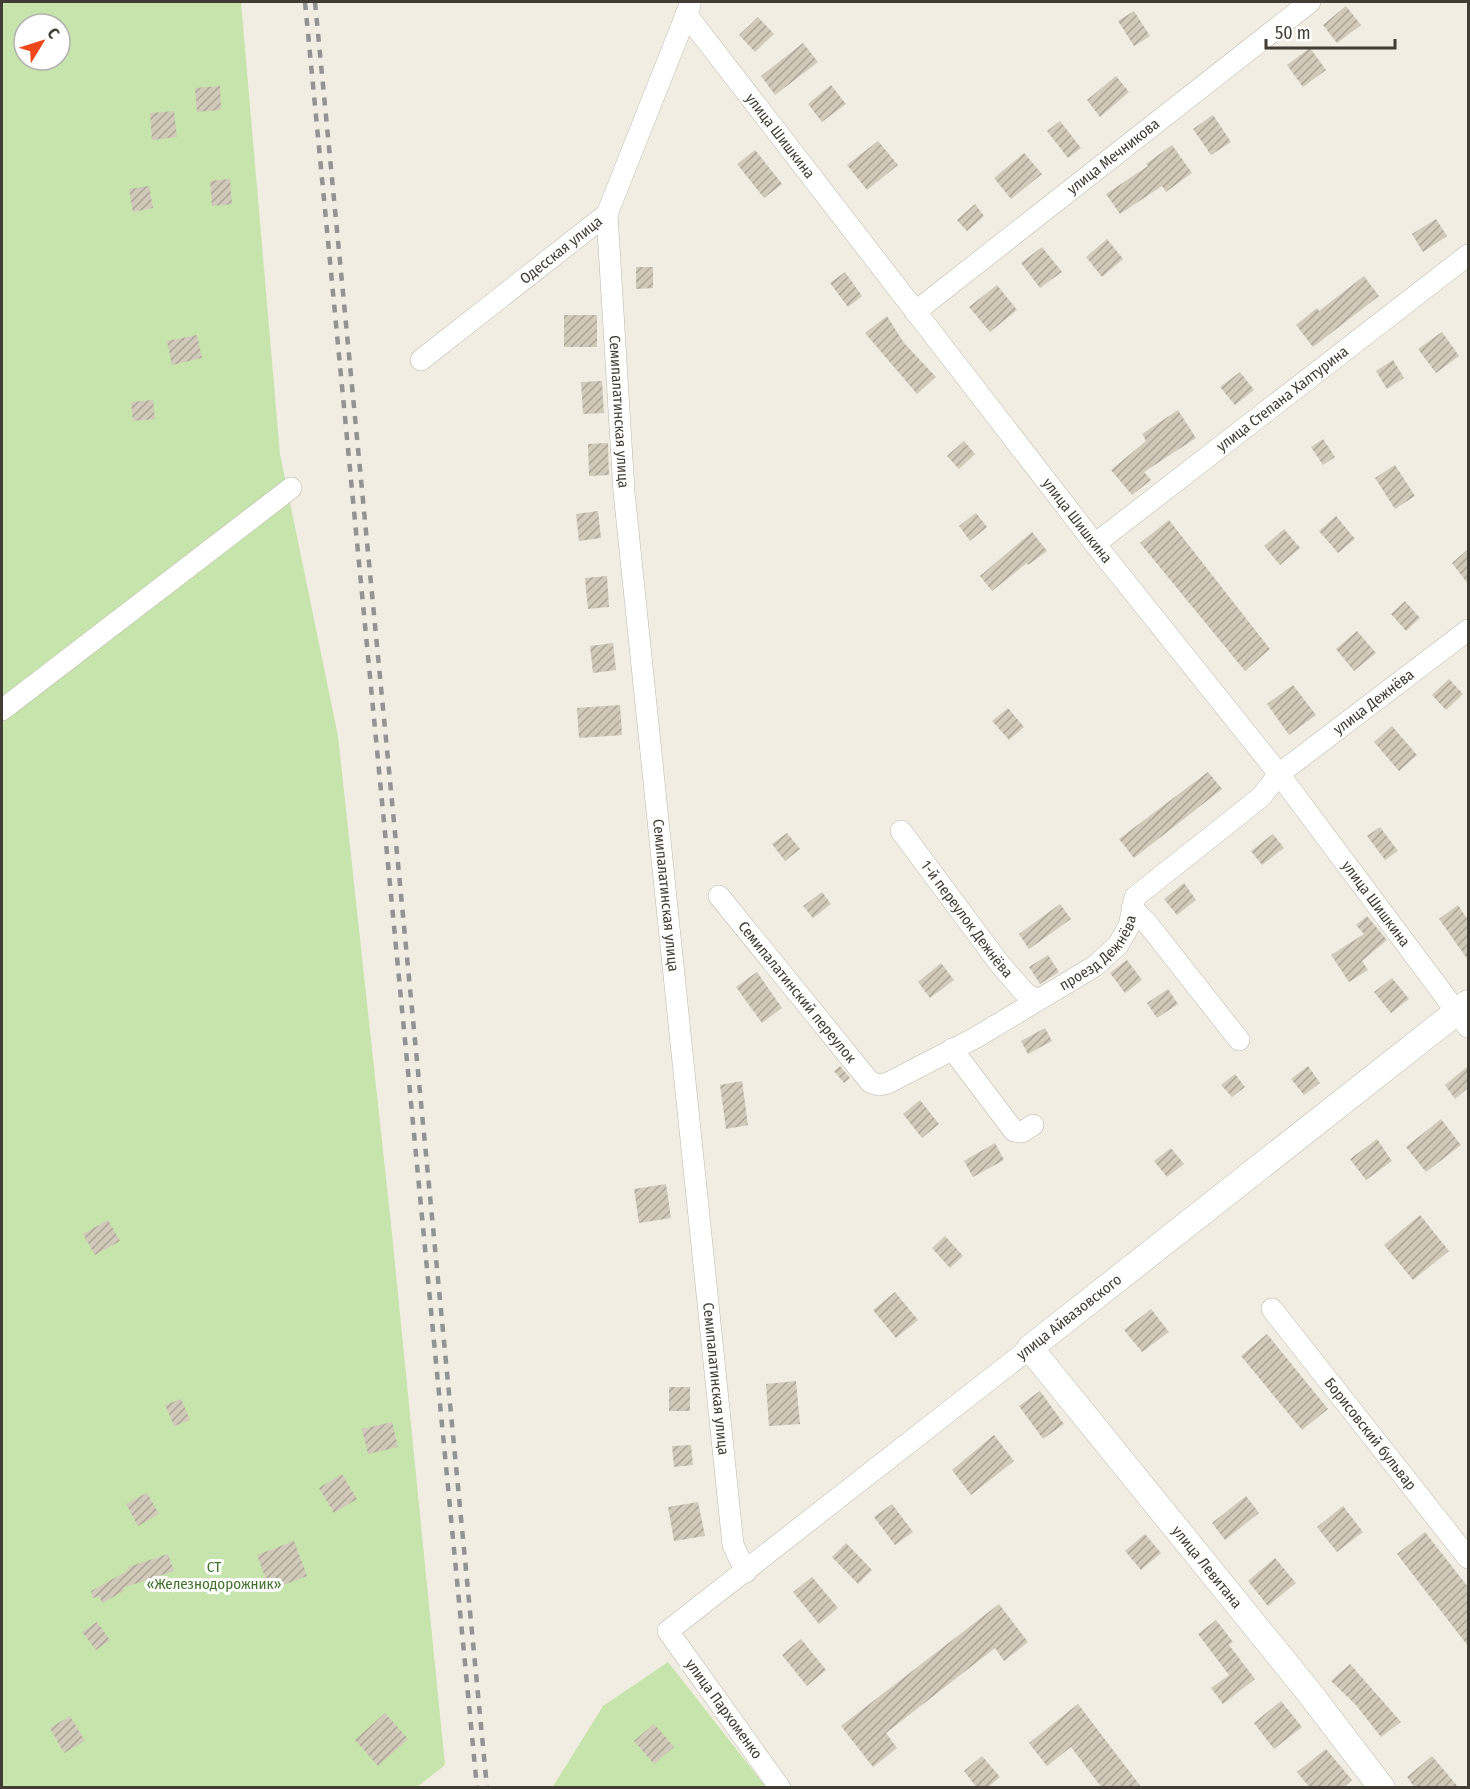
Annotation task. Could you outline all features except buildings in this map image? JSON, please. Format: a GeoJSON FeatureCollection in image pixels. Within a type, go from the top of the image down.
{"type":"FeatureCollection","features":[{"type":"Feature","properties":{"kind":"street","name":"улица Мечникова"},"geometry":{"type":"LineString","coordinates":[[915,312],[1310,2]]}},
{"type":"Feature","properties":{"kind":"street","name":"улица Шишкина"},"geometry":{"type":"LineString","coordinates":[[689,8],[915,312],[1465,1014]]}},
{"type":"Feature","properties":{"kind":"street","name":"Одесская улица"},"geometry":{"type":"LineString","coordinates":[[421,360],[606,214],[689,8]]}},
{"type":"Feature","properties":{"kind":"street","name":"Семипалатинская улица"},"geometry":{"type":"LineString","coordinates":[[606,214],[627,528],[733,1545],[746,1572]]}},
{"type":"Feature","properties":{"kind":"street","name":"улица Степана Халтурина"},"geometry":{"type":"LineString","coordinates":[[1095,544],[1468,255]]}},
{"type":"Feature","properties":{"kind":"street"},"geometry":{"type":"LineString","coordinates":[[2,710],[291,488]]}},
{"type":"Feature","properties":{"kind":"street","name":"улица Дежнёва"},"geometry":{"type":"LineString","coordinates":[[1279,774],[1468,630]]}},
{"type":"Feature","properties":{"kind":"street","name":"проезд Дежнёва"},"geometry":{"type":"LineString","coordinates":[[879,1086],[952,1050],[1095,966],[1118,945],[1129,926],[1135,897],[1261,797],[1279,774]]}},
{"type":"Feature","properties":{"kind":"street","name":"1-й переулок Дежнёва"},"geometry":{"type":"LineString","coordinates":[[901,831],[999,963],[1025,993],[1037,1000]]}},
{"type":"Feature","properties":{"kind":"street","name":"Семипалатинский переулок"},"geometry":{"type":"LineString","coordinates":[[719,896],[862,1073],[870,1082],[879,1086]]}},
{"type":"Feature","properties":{"kind":"street"},"geometry":{"type":"LineString","coordinates":[[1132,908],[1147,923],[1239,1040]]}},
{"type":"Feature","properties":{"kind":"street","name":"улица Айвазовского"},"geometry":{"type":"LineString","coordinates":[[668,1631],[1030,1348],[1465,1014]]}},
{"type":"Feature","properties":{"kind":"street"},"geometry":{"type":"LineString","coordinates":[[952,1050],[1014,1131],[1022,1132],[1034,1125]]}},
{"type":"Feature","properties":{"kind":"street","name":"Борисовский бульвар"},"geometry":{"type":"LineString","coordinates":[[1272,1310],[1468,1558]]}},
{"type":"Feature","properties":{"kind":"street","name":"улица Левитана"},"geometry":{"type":"LineString","coordinates":[[1030,1348],[1308,1691],[1382,1788]]}},
{"type":"Feature","properties":{"kind":"street","name":"улица Пархоменко"},"geometry":{"type":"LineString","coordinates":[[668,1631],[780,1788]]}},
{"type":"Feature","properties":{"kind":"green space","name":"СТ «Железнодорожник»"},"geometry":{"type":"Polygon","coordinates":[[[2,2],[241,2],[280,454],[338,736],[391,1224],[445,1765],[417,1787],[2,1788],[2,2]]]}},
{"type":"Feature","properties":{"kind":"green space"},"geometry":{"type":"Polygon","coordinates":[[[668,1662],[766,1787],[552,1788],[603,1706],[668,1662]]]}},
{"type":"Feature","properties":{"kind":"railway"},"geometry":{"type":"LineString","coordinates":[[305,2],[477,1788]]}},
{"type":"Feature","properties":{"kind":"railway"},"geometry":{"type":"LineString","coordinates":[[315,2],[487,1788]]}}]}
